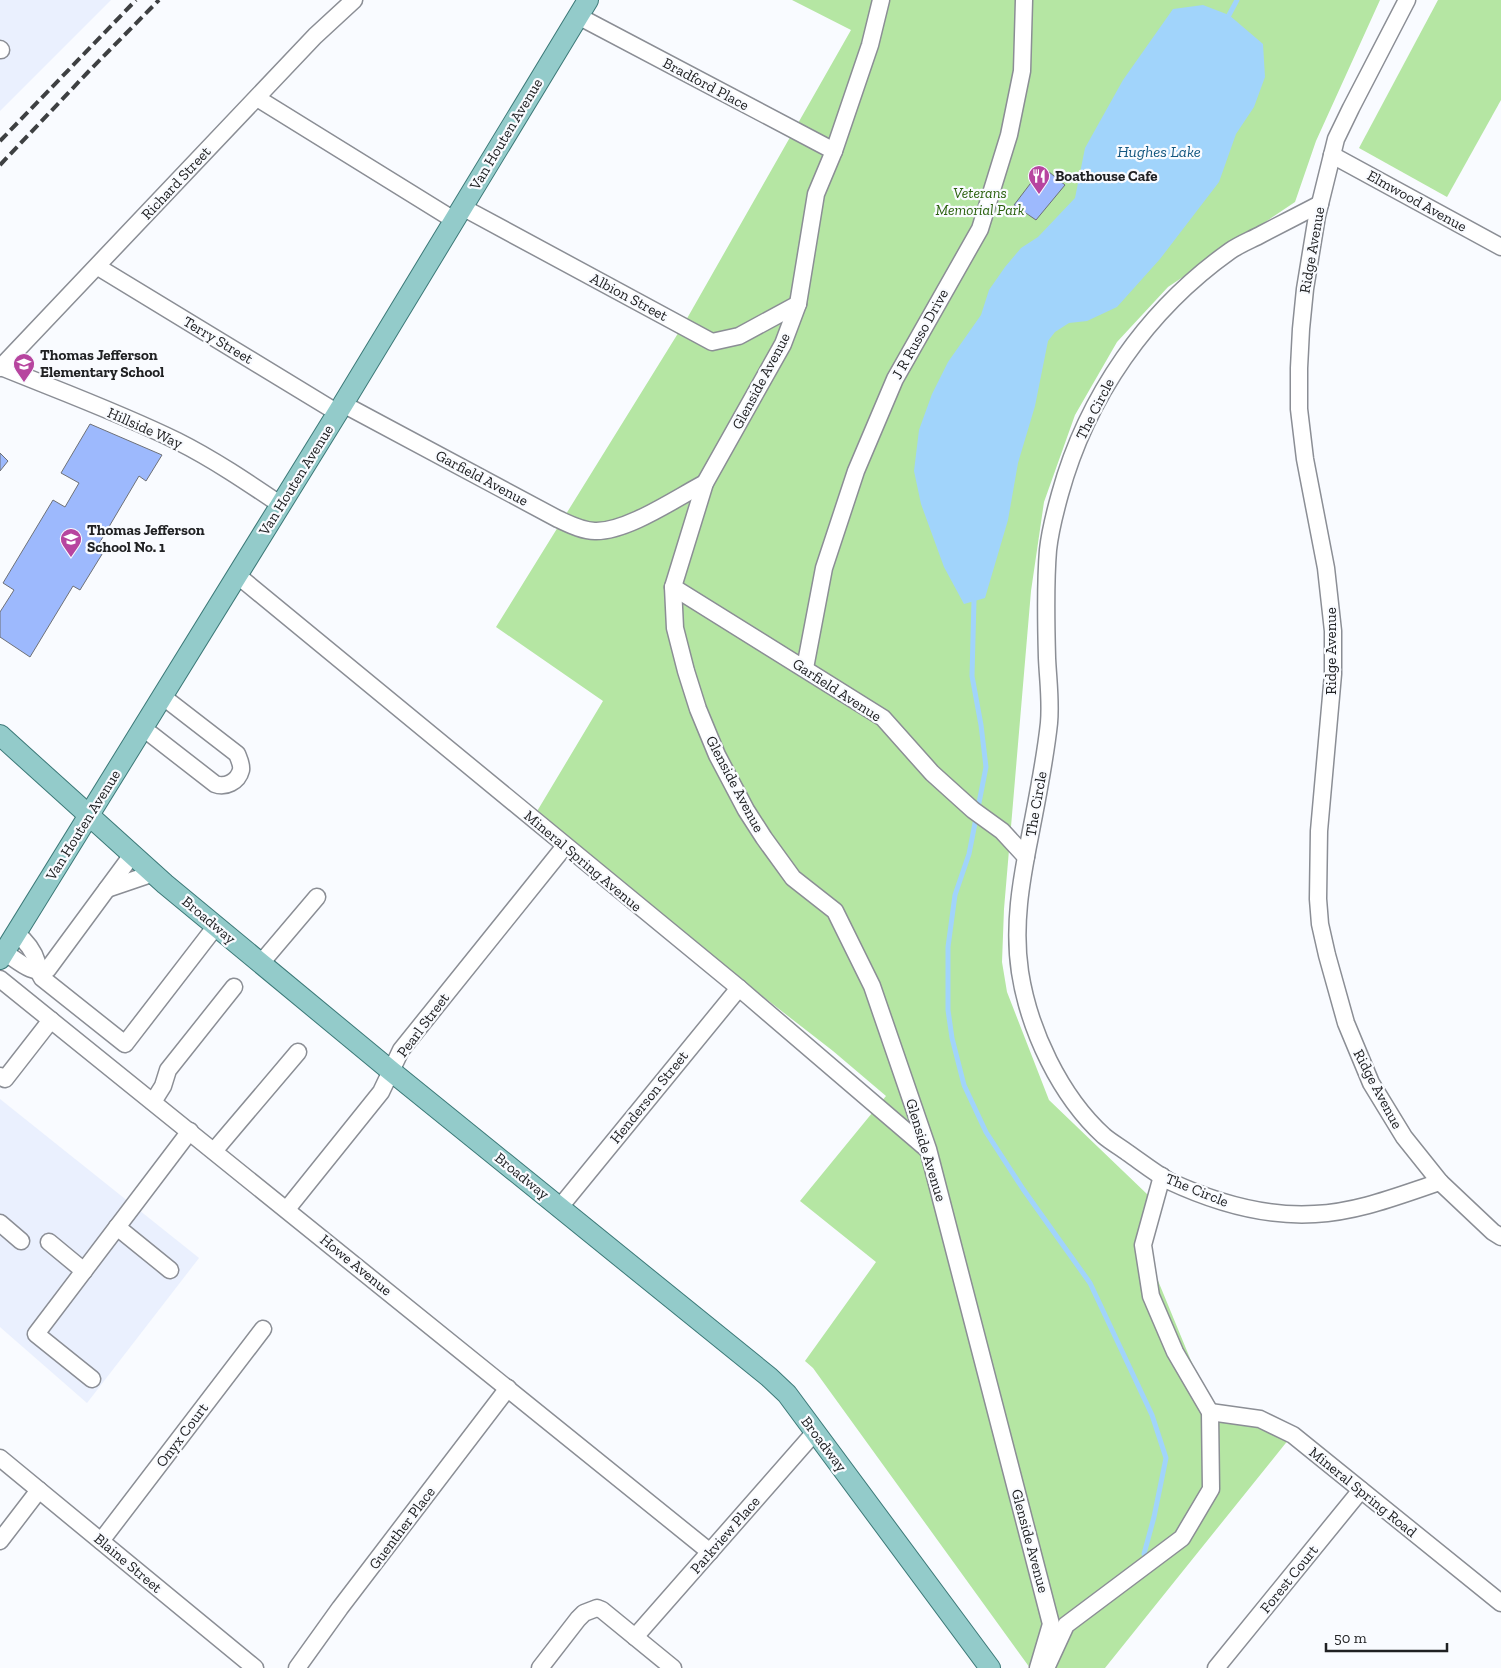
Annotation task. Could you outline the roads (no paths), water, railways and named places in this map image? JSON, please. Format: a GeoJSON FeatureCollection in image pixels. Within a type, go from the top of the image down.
{"type":"FeatureCollection","features":[{"type":"Feature","properties":{"kind":"main road","name":"Van Houten Avenue"},"geometry":{"type":"LineString","coordinates":[[2,955],[281,505],[583,8]]}},
{"type":"Feature","properties":{"kind":"main road","name":"Broadway"},"geometry":{"type":"LineString","coordinates":[[0,735],[132,855],[216,926],[787,1394],[990,1668]]}},
{"type":"Feature","properties":{"kind":"street","name":"Richard Street"},"geometry":{"type":"LineString","coordinates":[[1,368],[315,36],[354,0]]}},
{"type":"Feature","properties":{"kind":"street","name":"Glenside Avenue"},"geometry":{"type":"LineString","coordinates":[[881,0],[870,45],[834,151],[816,194],[798,304],[783,344],[705,483],[673,587],[675,628],[698,709],[717,755],[746,810],[793,878],[835,911],[872,986],[928,1149],[1051,1624],[1038,1668]]}},
{"type":"Feature","properties":{"kind":"street","name":"J R Russo Drive"},"geometry":{"type":"LineString","coordinates":[[805,668],[824,568],[856,471],[895,378],[980,229],[1009,135],[1022,71],[1024,0]]}},
{"type":"Feature","properties":{"kind":"street","name":"Ridge Avenue"},"geometry":{"type":"LineString","coordinates":[[1407,0],[1336,139],[1320,204],[1305,289],[1299,368],[1300,409],[1305,459],[1328,585],[1334,631],[1333,674],[1319,831],[1318,899],[1320,924],[1346,1023],[1368,1075],[1404,1137],[1440,1182],[1493,1232],[1501,1237]]}},
{"type":"Feature","properties":{"kind":"street","name":"Bradford Place"},"geometry":{"type":"LineString","coordinates":[[583,8],[834,151]]}},
{"type":"Feature","properties":{"kind":"street","name":"Albion Street"},"geometry":{"type":"LineString","coordinates":[[257,98],[458,213],[712,342],[740,336],[798,304]]}},
{"type":"Feature","properties":{"kind":"street","name":"Elmwood Avenue"},"geometry":{"type":"LineString","coordinates":[[1332,155],[1501,247]]}},
{"type":"Feature","properties":{"kind":"street","name":"The Circle"},"geometry":{"type":"LineString","coordinates":[[1320,204],[1234,248],[1205,270],[1165,308],[1140,335],[1116,368],[1096,402],[1080,435],[1067,469],[1053,520],[1049,544],[1045,608],[1050,697],[1049,720],[1039,792],[1017,916],[1018,951],[1022,980],[1036,1031],[1049,1061],[1067,1092],[1104,1136],[1162,1176],[1193,1191],[1218,1200],[1284,1214],[1316,1214],[1353,1209],[1440,1182]]}},
{"type":"Feature","properties":{"kind":"street","name":"Terry Street"},"geometry":{"type":"LineString","coordinates":[[98,267],[340,408]]}},
{"type":"Feature","properties":{"kind":"street","name":"Hillside Way"},"geometry":{"type":"LineString","coordinates":[[1,368],[177,441],[213,461],[281,505]]}},
{"type":"Feature","properties":{"kind":"street","name":"Garfield Avenue"},"geometry":{"type":"LineString","coordinates":[[340,408],[558,519],[594,531],[610,530],[632,523],[705,483]]}},
{"type":"Feature","properties":{"kind":"street","name":"Mineral Spring Avenue"},"geometry":{"type":"LineString","coordinates":[[237,575],[739,988],[928,1149]]}},
{"type":"Feature","properties":{"kind":"street","name":"Garfield Avenue"},"geometry":{"type":"LineString","coordinates":[[673,587],[883,718],[932,774],[973,810],[1002,831],[1026,857]]}},
{"type":"Feature","properties":{"kind":"street"},"geometry":{"type":"LineString","coordinates":[[143,728],[215,784],[227,785],[234,781],[241,770],[237,754],[162,696]]}},
{"type":"Feature","properties":{"kind":"street","name":"Pearl Street"},"geometry":{"type":"LineString","coordinates":[[287,1209],[381,1092],[401,1050],[565,846]]}},
{"type":"Feature","properties":{"kind":"street"},"geometry":{"type":"LineString","coordinates":[[2,955],[38,971],[48,969],[132,855]]}},
{"type":"Feature","properties":{"kind":"street"},"geometry":{"type":"LineString","coordinates":[[107,889],[154,873]]}},
{"type":"Feature","properties":{"kind":"street"},"geometry":{"type":"LineString","coordinates":[[261,963],[317,897]]}},
{"type":"Feature","properties":{"kind":"street"},"geometry":{"type":"LineString","coordinates":[[103,1062],[122,1042],[216,926]]}},
{"type":"Feature","properties":{"kind":"street"},"geometry":{"type":"LineString","coordinates":[[16,933],[29,945],[42,978],[122,1042]]}},
{"type":"Feature","properties":{"kind":"street","name":"Howe Avenue"},"geometry":{"type":"LineString","coordinates":[[0,978],[710,1552]]}},
{"type":"Feature","properties":{"kind":"street"},"geometry":{"type":"LineString","coordinates":[[153,1102],[163,1086],[168,1070],[234,987]]}},
{"type":"Feature","properties":{"kind":"street","name":"Henderson Street"},"geometry":{"type":"LineString","coordinates":[[560,1207],[739,988]]}},
{"type":"Feature","properties":{"kind":"street"},"geometry":{"type":"LineString","coordinates":[[0,1076],[5,1079],[51,1020]]}},
{"type":"Feature","properties":{"kind":"street"},"geometry":{"type":"LineString","coordinates":[[214,1151],[298,1052]]}},
{"type":"Feature","properties":{"kind":"street"},"geometry":{"type":"LineString","coordinates":[[92,1379],[36,1334],[190,1131]]}},
{"type":"Feature","properties":{"kind":"street"},"geometry":{"type":"LineString","coordinates":[[1046,1668],[1066,1625],[1182,1538],[1211,1488],[1210,1412],[1175,1352],[1151,1296],[1143,1246],[1162,1176]]}},
{"type":"Feature","properties":{"kind":"street"},"geometry":{"type":"LineString","coordinates":[[0,1223],[21,1240]]}},
{"type":"Feature","properties":{"kind":"street"},"geometry":{"type":"LineString","coordinates":[[117,1227],[170,1270]]}},
{"type":"Feature","properties":{"kind":"street"},"geometry":{"type":"LineString","coordinates":[[49,1242],[84,1271]]}},
{"type":"Feature","properties":{"kind":"street","name":"Onyx Court"},"geometry":{"type":"LineString","coordinates":[[101,1541],[263,1329]]}},
{"type":"Feature","properties":{"kind":"street","name":"Guenther Place"},"geometry":{"type":"LineString","coordinates":[[297,1668],[340,1608],[508,1388]]}},
{"type":"Feature","properties":{"kind":"street","name":"Mineral Spring Road"},"geometry":{"type":"LineString","coordinates":[[1210,1412],[1260,1419],[1293,1436],[1501,1603]]}},
{"type":"Feature","properties":{"kind":"street","name":"Parkview Place"},"geometry":{"type":"LineString","coordinates":[[635,1637],[815,1432]]}},
{"type":"Feature","properties":{"kind":"street","name":"Blaine Street"},"geometry":{"type":"LineString","coordinates":[[0,1458],[255,1668]]}},
{"type":"Feature","properties":{"kind":"street"},"geometry":{"type":"LineString","coordinates":[[0,1541],[39,1490]]}},
{"type":"Feature","properties":{"kind":"street","name":"Forest Court"},"geometry":{"type":"LineString","coordinates":[[1216,1668],[1361,1490]]}},
{"type":"Feature","properties":{"kind":"street"},"geometry":{"type":"LineString","coordinates":[[540,1668],[578,1619],[597,1608],[602,1610],[673,1668]]}},
{"type":"Feature","properties":{"kind":"water","name":"Hughes Lake"},"geometry":{"type":"Polygon","coordinates":[[[1203,5],[1229,15],[1263,44],[1265,77],[1254,107],[1236,134],[1219,182],[1160,259],[1117,307],[1087,321],[1069,323],[1055,332],[1048,341],[1035,406],[1018,463],[1008,520],[985,598],[964,604],[944,567],[921,504],[914,471],[919,430],[932,394],[948,362],[981,315],[989,290],[1005,267],[1021,248],[1038,237],[1075,198],[1085,148],[1123,80],[1173,9],[1203,5]]]}},
{"type":"Feature","properties":{"kind":"waterway"},"geometry":{"type":"LineString","coordinates":[[1229,15],[1237,0]]}},
{"type":"Feature","properties":{"kind":"waterway"},"geometry":{"type":"LineString","coordinates":[[974,600],[972,676],[986,767],[969,854],[955,895],[948,947],[948,1010],[952,1038],[964,1085],[986,1132],[1023,1189],[1090,1283],[1152,1415],[1166,1458],[1144,1554]]}},
{"type":"Feature","properties":{"kind":"railway"},"geometry":{"type":"LineString","coordinates":[[0,141],[136,0]]}},
{"type":"Feature","properties":{"kind":"railway"},"geometry":{"type":"LineString","coordinates":[[0,165],[159,0]]}},
{"type":"Feature","properties":{"kind":"place","name":"Boathouse Cafe"},"geometry":{"type":"Point","coordinates":[1039,195]}},
{"type":"Feature","properties":{"kind":"place","name":"Thomas Jefferson Elementary School"},"geometry":{"type":"Point","coordinates":[24,383]}},
{"type":"Feature","properties":{"kind":"place","name":"Thomas Jefferson School No. 1"},"geometry":{"type":"Point","coordinates":[71,558]}},
{"type":"Feature","properties":{"kind":"park label","name":"Veterans Memorial Park"},"geometry":{"type":"Point","coordinates":[980,202]}}]}
